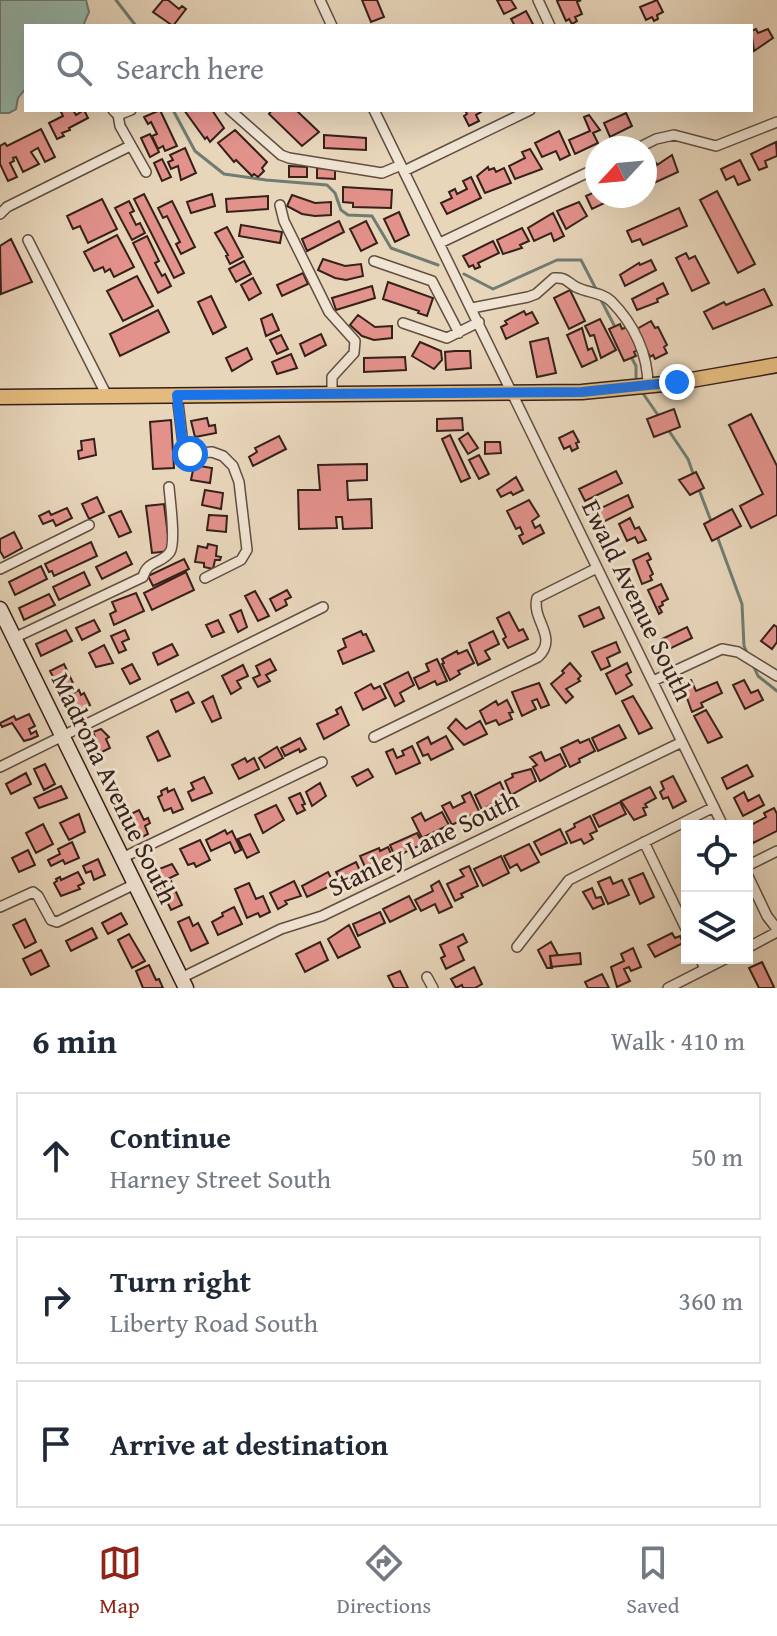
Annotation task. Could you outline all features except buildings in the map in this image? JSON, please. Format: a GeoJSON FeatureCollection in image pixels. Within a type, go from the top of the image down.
{"type":"FeatureCollection","features":[{"type":"Feature","properties":{"kind":"main road"},"geometry":{"type":"LineString","coordinates":[[0,397],[582,392],[648,386],[777,365]]}},
{"type":"Feature","properties":{"kind":"main road","name":"Madrona Avenue South"},"geometry":{"type":"LineString","coordinates":[[0,609],[184,983]]}},
{"type":"Feature","properties":{"kind":"street"},"geometry":{"type":"LineString","coordinates":[[320,0],[331,24]]}},
{"type":"Feature","properties":{"kind":"street"},"geometry":{"type":"LineString","coordinates":[[538,0],[549,24]]}},
{"type":"Feature","properties":{"kind":"street"},"geometry":{"type":"LineString","coordinates":[[116,112],[130,146],[146,172]]}},
{"type":"Feature","properties":{"kind":"street"},"geometry":{"type":"LineString","coordinates":[[232,112],[281,155],[382,173],[403,168],[526,112]]}},
{"type":"Feature","properties":{"kind":"street","name":"Ewald Avenue South"},"geometry":{"type":"LineString","coordinates":[[375,112],[720,820]]}},
{"type":"Feature","properties":{"kind":"street"},"geometry":{"type":"LineString","coordinates":[[657,139],[674,135],[716,146],[777,122]]}},
{"type":"Feature","properties":{"kind":"street"},"geometry":{"type":"LineString","coordinates":[[2,209],[130,146]]}},
{"type":"Feature","properties":{"kind":"street"},"geometry":{"type":"LineString","coordinates":[[440,243],[585,174]]}},
{"type":"Feature","properties":{"kind":"street"},"geometry":{"type":"LineString","coordinates":[[280,205],[284,221],[329,312],[355,341],[354,353],[332,377],[332,394]]}},
{"type":"Feature","properties":{"kind":"street"},"geometry":{"type":"LineString","coordinates":[[28,240],[107,396]]}},
{"type":"Feature","properties":{"kind":"street"},"geometry":{"type":"LineString","coordinates":[[374,261],[432,281],[459,333]]}},
{"type":"Feature","properties":{"kind":"street"},"geometry":{"type":"LineString","coordinates":[[472,308],[509,303],[536,294],[554,278],[566,279],[576,287],[611,301],[629,321],[647,363],[648,386]]}},
{"type":"Feature","properties":{"kind":"street"},"geometry":{"type":"LineString","coordinates":[[403,323],[447,338],[479,322]]}},
{"type":"Feature","properties":{"kind":"street"},"geometry":{"type":"LineString","coordinates":[[177,395],[184,452],[212,452],[223,456],[233,466],[239,482],[247,550],[241,560],[205,578]]}},
{"type":"Feature","properties":{"kind":"street"},"geometry":{"type":"LineString","coordinates":[[14,638],[143,577],[150,564],[167,555],[172,544],[169,487]]}},
{"type":"Feature","properties":{"kind":"street"},"geometry":{"type":"LineString","coordinates":[[0,569],[89,525]]}},
{"type":"Feature","properties":{"kind":"street"},"geometry":{"type":"LineString","coordinates":[[374,737],[538,657],[545,650],[547,641],[537,613],[537,598],[597,568]]}},
{"type":"Feature","properties":{"kind":"street"},"geometry":{"type":"LineString","coordinates":[[0,767],[323,607]]}},
{"type":"Feature","properties":{"kind":"street"},"geometry":{"type":"LineString","coordinates":[[653,681],[722,649],[738,652],[777,676]]}},
{"type":"Feature","properties":{"kind":"street","name":"Stanley Lane South"},"geometry":{"type":"LineString","coordinates":[[184,983],[281,929],[322,916],[682,742]]}},
{"type":"Feature","properties":{"kind":"street"},"geometry":{"type":"LineString","coordinates":[[122,858],[322,762]]}},
{"type":"Feature","properties":{"kind":"street"},"geometry":{"type":"LineString","coordinates":[[517,947],[569,880],[714,807]]}},
{"type":"Feature","properties":{"kind":"street"},"geometry":{"type":"LineString","coordinates":[[644,842],[681,919]]}},
{"type":"Feature","properties":{"kind":"street"},"geometry":{"type":"LineString","coordinates":[[753,863],[777,851]]}},
{"type":"Feature","properties":{"kind":"street"},"geometry":{"type":"LineString","coordinates":[[0,907],[33,892],[49,918],[57,922],[135,884]]}},
{"type":"Feature","properties":{"kind":"street"},"geometry":{"type":"LineString","coordinates":[[753,887],[777,931],[753,945]]}},
{"type":"Feature","properties":{"kind":"street"},"geometry":{"type":"LineString","coordinates":[[703,964],[705,969]]}},
{"type":"Feature","properties":{"kind":"street"},"geometry":{"type":"LineString","coordinates":[[668,988],[715,964]]}},
{"type":"Feature","properties":{"kind":"street"},"geometry":{"type":"LineString","coordinates":[[427,977],[433,988]]}},
{"type":"Feature","properties":{"kind":"water"},"geometry":{"type":"Polygon","coordinates":[[[0,0],[86,0],[89,12],[84,24],[24,24],[24,90],[18,98],[16,109],[0,113],[0,0]]]}},
{"type":"Feature","properties":{"kind":"waterway"},"geometry":{"type":"LineString","coordinates":[[116,0],[134,24]]}},
{"type":"Feature","properties":{"kind":"waterway"},"geometry":{"type":"LineString","coordinates":[[174,112],[195,151],[224,174],[327,185],[335,193],[341,210],[348,215],[372,216],[391,248],[438,265]]}},
{"type":"Feature","properties":{"kind":"waterway"},"geometry":{"type":"LineString","coordinates":[[464,274],[493,289],[557,260],[581,260],[597,291]]}},
{"type":"Feature","properties":{"kind":"waterway"},"geometry":{"type":"LineString","coordinates":[[600,298],[615,327]]}},
{"type":"Feature","properties":{"kind":"waterway"},"geometry":{"type":"LineString","coordinates":[[630,355],[636,366],[636,382]]}},
{"type":"Feature","properties":{"kind":"waterway"},"geometry":{"type":"LineString","coordinates":[[642,392],[660,418]]}},
{"type":"Feature","properties":{"kind":"waterway"},"geometry":{"type":"LineString","coordinates":[[669,431],[688,459],[694,476]]}},
{"type":"Feature","properties":{"kind":"waterway"},"geometry":{"type":"LineString","coordinates":[[698,487],[711,521]]}},
{"type":"Feature","properties":{"kind":"waterway"},"geometry":{"type":"LineString","coordinates":[[717,536],[742,604],[744,646],[748,655]]}},
{"type":"Feature","properties":{"kind":"waterway"},"geometry":{"type":"LineString","coordinates":[[753,665],[758,676],[777,691]]}},
{"type":"Feature","properties":{"kind":"route"},"geometry":{"type":"LineString","coordinates":[[190,454],[183,448],[177,395],[582,392],[677,382]]}}]}
